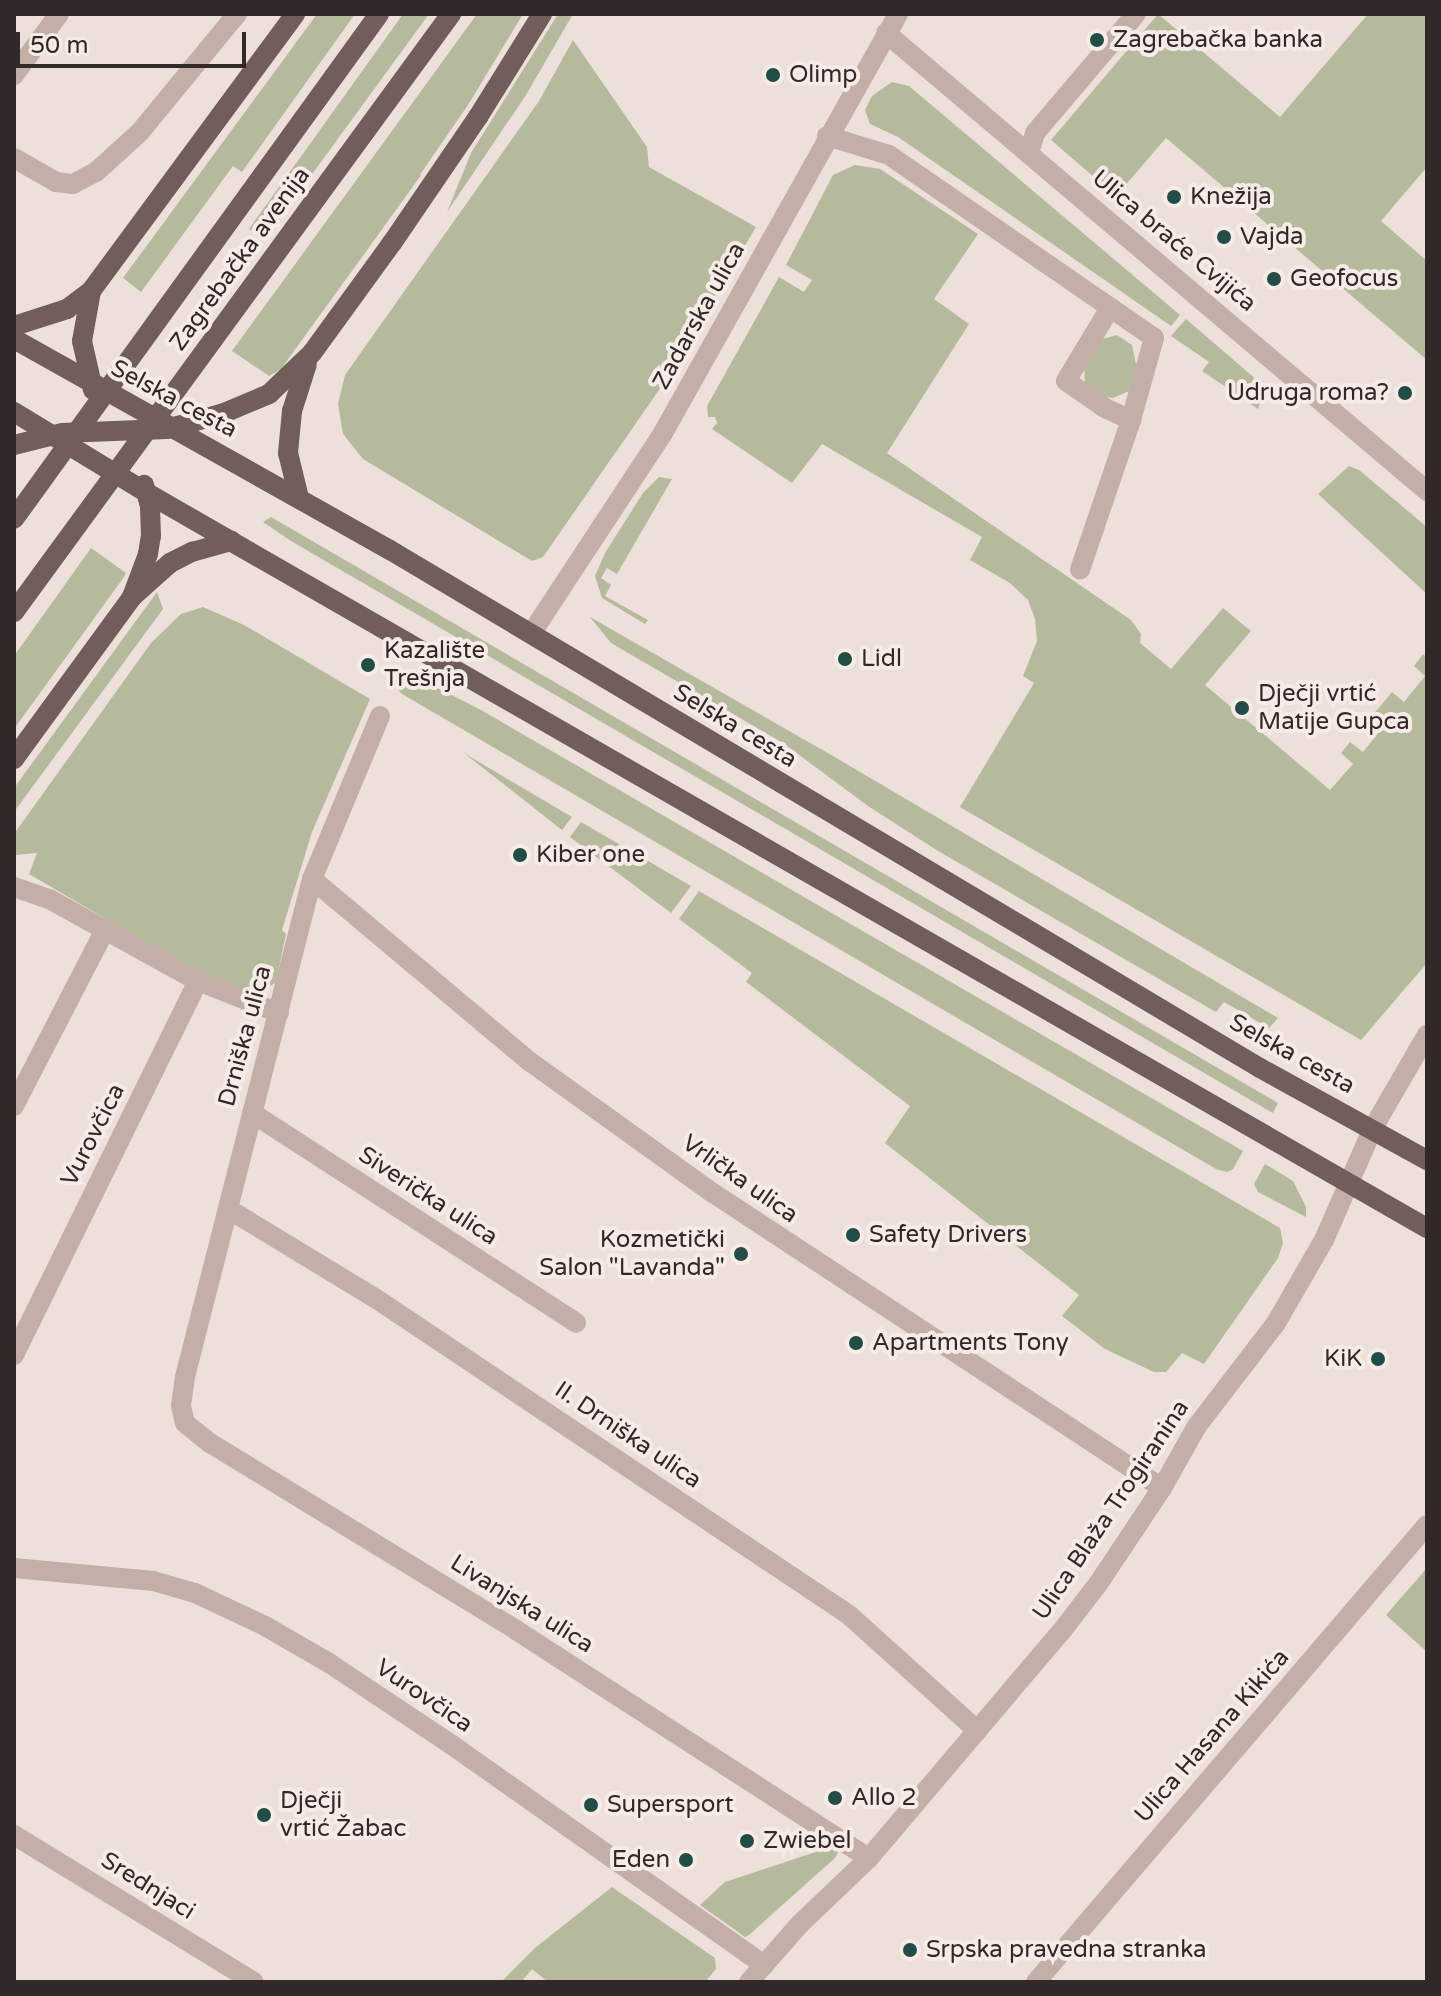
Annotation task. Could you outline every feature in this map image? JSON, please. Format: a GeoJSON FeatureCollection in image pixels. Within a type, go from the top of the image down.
{"type":"FeatureCollection","features":[{"type":"Feature","properties":{"kind":"main road"},"geometry":{"type":"LineString","coordinates":[[14,326],[67,309],[91,291],[295,14]]}},
{"type":"Feature","properties":{"kind":"main road","name":"Zagrebačka avenija"},"geometry":{"type":"LineString","coordinates":[[14,519],[379,14]]}},
{"type":"Feature","properties":{"kind":"main road","name":"Zagrebačka avenija"},"geometry":{"type":"LineString","coordinates":[[14,612],[451,14]]}},
{"type":"Feature","properties":{"kind":"main road"},"geometry":{"type":"LineString","coordinates":[[14,445],[50,434],[173,428],[224,413],[269,394],[312,353],[478,117],[542,14]]}},
{"type":"Feature","properties":{"kind":"main road"},"geometry":{"type":"LineString","coordinates":[[91,291],[82,341],[91,384],[147,493],[151,519],[148,554],[132,597]]}},
{"type":"Feature","properties":{"kind":"main road","name":"Selska cesta"},"geometry":{"type":"LineString","coordinates":[[14,339],[299,498],[1260,1068],[1427,1160]]}},
{"type":"Feature","properties":{"kind":"main road"},"geometry":{"type":"LineString","coordinates":[[299,498],[288,453],[292,411],[312,353]]}},
{"type":"Feature","properties":{"kind":"main road"},"geometry":{"type":"LineString","coordinates":[[14,412],[147,493],[1427,1228]]}},
{"type":"Feature","properties":{"kind":"main road"},"geometry":{"type":"LineString","coordinates":[[14,759],[132,597],[170,563],[192,552],[231,541]]}},
{"type":"Feature","properties":{"kind":"street"},"geometry":{"type":"LineString","coordinates":[[14,75],[59,14]]}},
{"type":"Feature","properties":{"kind":"street"},"geometry":{"type":"LineString","coordinates":[[14,158],[56,182],[73,184],[110,162],[237,14]]}},
{"type":"Feature","properties":{"kind":"street","name":"Zadarska ulica"},"geometry":{"type":"LineString","coordinates":[[531,634],[663,433],[898,14]]}},
{"type":"Feature","properties":{"kind":"street"},"geometry":{"type":"LineString","coordinates":[[1029,153],[1035,133],[1136,14]]}},
{"type":"Feature","properties":{"kind":"street","name":"Ulica braće Cvijića"},"geometry":{"type":"LineString","coordinates":[[886,33],[1427,491]]}},
{"type":"Feature","properties":{"kind":"street"},"geometry":{"type":"LineString","coordinates":[[827,136],[889,155],[1154,338],[1131,420],[1080,570]]}},
{"type":"Feature","properties":{"kind":"street"},"geometry":{"type":"LineString","coordinates":[[1110,308],[1066,381],[1105,408],[1131,420]]}},
{"type":"Feature","properties":{"kind":"street","name":"Drniška ulica"},"geometry":{"type":"LineString","coordinates":[[185,1377],[312,879],[380,716]]}},
{"type":"Feature","properties":{"kind":"street","name":"Vrlička ulica"},"geometry":{"type":"LineString","coordinates":[[312,879],[529,1061],[590,1105],[840,1280],[1162,1488]]}},
{"type":"Feature","properties":{"kind":"street"},"geometry":{"type":"LineString","coordinates":[[14,886],[31,890],[198,981],[279,1013]]}},
{"type":"Feature","properties":{"kind":"street"},"geometry":{"type":"LineString","coordinates":[[14,1106],[105,930]]}},
{"type":"Feature","properties":{"kind":"street","name":"Vurovčica"},"geometry":{"type":"LineString","coordinates":[[14,1355],[198,981]]}},
{"type":"Feature","properties":{"kind":"street"},"geometry":{"type":"LineString","coordinates":[[1373,1128],[1427,1035]]}},
{"type":"Feature","properties":{"kind":"street","name":"Siverička ulica"},"geometry":{"type":"LineString","coordinates":[[252,1113],[576,1323]]}},
{"type":"Feature","properties":{"kind":"street","name":"Ulica Blaža Trogiranina"},"geometry":{"type":"LineString","coordinates":[[749,1982],[869,1858],[1061,1632],[1162,1488],[1197,1426],[1276,1323],[1324,1240],[1373,1128]]}},
{"type":"Feature","properties":{"kind":"street","name":"II. Drniška ulica"},"geometry":{"type":"LineString","coordinates":[[230,1210],[389,1307],[849,1615],[978,1731]]}},
{"type":"Feature","properties":{"kind":"street","name":"Livanjska ulica"},"geometry":{"type":"LineString","coordinates":[[185,1377],[181,1406],[185,1423],[210,1443],[503,1622],[869,1858]]}},
{"type":"Feature","properties":{"kind":"street","name":"Ulica Hasana Kikića"},"geometry":{"type":"LineString","coordinates":[[1036,1982],[1427,1525]]}},
{"type":"Feature","properties":{"kind":"street","name":"Vurovčica"},"geometry":{"type":"LineString","coordinates":[[14,1568],[153,1581],[195,1593],[265,1626],[329,1663],[449,1743],[764,1965]]}},
{"type":"Feature","properties":{"kind":"street","name":"Srednjaci"},"geometry":{"type":"LineString","coordinates":[[14,1835],[254,1982]]}},
{"type":"Feature","properties":{"kind":"green space"},"geometry":{"type":"Polygon","coordinates":[[[317,14],[355,14],[242,172],[233,166],[141,292],[123,278],[317,14]]]}},
{"type":"Feature","properties":{"kind":"green space"},"geometry":{"type":"Polygon","coordinates":[[[403,14],[429,14],[264,240],[249,229],[403,14]]]}},
{"type":"Feature","properties":{"kind":"green space"},"geometry":{"type":"Polygon","coordinates":[[[477,14],[523,14],[468,105],[419,176],[422,174],[281,369],[269,376],[232,351],[477,14]]]}},
{"type":"Feature","properties":{"kind":"green space"},"geometry":{"type":"Polygon","coordinates":[[[558,14],[573,14],[526,95],[447,212],[471,153],[558,14]]]}},
{"type":"Feature","properties":{"kind":"green space"},"geometry":{"type":"Polygon","coordinates":[[[1158,14],[1280,117],[1368,14],[1427,14],[1427,167],[1381,221],[1427,261],[1427,360],[1166,138],[1116,196],[1051,140],[1158,14]]]}},
{"type":"Feature","properties":{"kind":"green space"},"geometry":{"type":"Polygon","coordinates":[[[573,40],[647,147],[649,167],[756,227],[659,390],[543,557],[532,561],[363,459],[343,434],[338,404],[345,375],[539,101],[573,40]]]}},
{"type":"Feature","properties":{"kind":"green space"},"geometry":{"type":"Polygon","coordinates":[[[892,82],[909,86],[1180,315],[1171,326],[898,137],[870,124],[865,110],[872,96],[892,82]]]}},
{"type":"Feature","properties":{"kind":"green space"},"geometry":{"type":"Polygon","coordinates":[[[855,165],[880,169],[978,234],[934,299],[969,324],[887,453],[1131,620],[1141,634],[1140,643],[1171,669],[1223,608],[1251,631],[1205,685],[1330,790],[1353,764],[1341,753],[1350,742],[1363,752],[1384,726],[1372,716],[1392,692],[1404,702],[1425,676],[1414,666],[1423,654],[1427,658],[1427,963],[1361,1040],[960,807],[1034,683],[1023,676],[1037,641],[1035,619],[1028,600],[1010,583],[970,560],[982,537],[822,444],[792,483],[712,429],[717,423],[715,417],[708,417],[707,406],[779,277],[804,292],[812,280],[786,265],[833,175],[855,165]]]}},
{"type":"Feature","properties":{"kind":"green space"},"geometry":{"type":"Polygon","coordinates":[[[1186,319],[1265,387],[1258,409],[1202,371],[1209,362],[1171,336],[1186,319]]]}},
{"type":"Feature","properties":{"kind":"green space"},"geometry":{"type":"Polygon","coordinates":[[[1117,335],[1132,345],[1137,369],[1129,391],[1113,398],[1102,397],[1085,384],[1084,365],[1102,339],[1117,335]]]}},
{"type":"Feature","properties":{"kind":"green space"},"geometry":{"type":"Polygon","coordinates":[[[1349,466],[1359,470],[1427,527],[1427,594],[1318,494],[1349,466]]]}},
{"type":"Feature","properties":{"kind":"green space"},"geometry":{"type":"Polygon","coordinates":[[[659,477],[672,479],[617,574],[607,568],[601,578],[611,585],[605,596],[648,620],[645,624],[602,598],[595,576],[605,553],[643,493],[659,477]]]}},
{"type":"Feature","properties":{"kind":"green space"},"geometry":{"type":"Polygon","coordinates":[[[271,517],[1278,1103],[1273,1113],[291,541],[263,522],[271,517]]]}},
{"type":"Feature","properties":{"kind":"green space"},"geometry":{"type":"Polygon","coordinates":[[[91,548],[126,573],[14,729],[14,656],[91,548]]]}},
{"type":"Feature","properties":{"kind":"green space"},"geometry":{"type":"Polygon","coordinates":[[[157,592],[163,609],[14,812],[14,788],[157,592]]]}},
{"type":"Feature","properties":{"kind":"green space"},"geometry":{"type":"Polygon","coordinates":[[[203,607],[244,625],[370,699],[312,832],[282,930],[286,934],[276,982],[264,991],[250,992],[205,977],[29,874],[37,853],[16,855],[14,834],[151,643],[181,614],[203,607]]]}},
{"type":"Feature","properties":{"kind":"green space"},"geometry":{"type":"Polygon","coordinates":[[[590,617],[1278,1018],[1269,1028],[1224,1002],[1216,1012],[938,851],[868,806],[783,743],[611,643],[590,617]]]}},
{"type":"Feature","properties":{"kind":"green space"},"geometry":{"type":"Polygon","coordinates":[[[395,673],[430,684],[481,710],[1243,1151],[1233,1169],[1227,1172],[1216,1169],[402,694],[393,683],[395,673]]]}},
{"type":"Feature","properties":{"kind":"green space"},"geometry":{"type":"Polygon","coordinates":[[[464,753],[494,771],[572,817],[562,830],[464,753]]]}},
{"type":"Feature","properties":{"kind":"green space"},"geometry":{"type":"Polygon","coordinates":[[[581,822],[691,886],[671,913],[570,837],[581,822]]]}},
{"type":"Feature","properties":{"kind":"green space"},"geometry":{"type":"Polygon","coordinates":[[[699,891],[1280,1228],[1283,1243],[1278,1258],[1204,1364],[1182,1353],[1166,1372],[1154,1372],[1105,1349],[1062,1316],[1079,1295],[885,1143],[910,1106],[746,982],[752,973],[679,919],[699,891]]]}},
{"type":"Feature","properties":{"kind":"green space"},"geometry":{"type":"Polygon","coordinates":[[[1265,1164],[1293,1181],[1306,1207],[1306,1217],[1258,1192],[1254,1184],[1265,1164]]]}},
{"type":"Feature","properties":{"kind":"green space"},"geometry":{"type":"Polygon","coordinates":[[[1427,1568],[1427,1652],[1386,1615],[1427,1568]]]}},
{"type":"Feature","properties":{"kind":"green space"},"geometry":{"type":"Polygon","coordinates":[[[834,1846],[839,1851],[835,1858],[745,1937],[700,1905],[725,1882],[834,1846]]]}},
{"type":"Feature","properties":{"kind":"green space"},"geometry":{"type":"Polygon","coordinates":[[[612,1887],[715,1958],[716,1969],[705,1982],[548,1982],[532,1969],[521,1982],[501,1982],[535,1948],[612,1887]]]}},
{"type":"Feature","properties":{"kind":"place","name":"Zagrebačka banka"},"geometry":{"type":"Point","coordinates":[1097,40]}},
{"type":"Feature","properties":{"kind":"place","name":"Olimp"},"geometry":{"type":"Point","coordinates":[773,75]}},
{"type":"Feature","properties":{"kind":"place","name":"Knežija"},"geometry":{"type":"Point","coordinates":[1174,197]}},
{"type":"Feature","properties":{"kind":"place","name":"Vajda"},"geometry":{"type":"Point","coordinates":[1224,237]}},
{"type":"Feature","properties":{"kind":"place","name":"Geofocus"},"geometry":{"type":"Point","coordinates":[1274,279]}},
{"type":"Feature","properties":{"kind":"place","name":"Udruga roma?"},"geometry":{"type":"Point","coordinates":[1405,393]}},
{"type":"Feature","properties":{"kind":"place","name":"Lidl"},"geometry":{"type":"Point","coordinates":[845,659]}},
{"type":"Feature","properties":{"kind":"place","name":"Kazalište Trešnja"},"geometry":{"type":"Point","coordinates":[368,665]}},
{"type":"Feature","properties":{"kind":"place","name":"Dječji vrtić Matije Gupca"},"geometry":{"type":"Point","coordinates":[1242,708]}},
{"type":"Feature","properties":{"kind":"place","name":"Kiber one"},"geometry":{"type":"Point","coordinates":[520,855]}},
{"type":"Feature","properties":{"kind":"place","name":"Safety Drivers"},"geometry":{"type":"Point","coordinates":[853,1235]}},
{"type":"Feature","properties":{"kind":"place","name":"Kozmetički Salon \"Lavanda\""},"geometry":{"type":"Point","coordinates":[741,1254]}},
{"type":"Feature","properties":{"kind":"place","name":"Apartments Tony"},"geometry":{"type":"Point","coordinates":[856,1343]}},
{"type":"Feature","properties":{"kind":"place","name":"KiK"},"geometry":{"type":"Point","coordinates":[1378,1359]}},
{"type":"Feature","properties":{"kind":"place","name":"Allo 2"},"geometry":{"type":"Point","coordinates":[835,1798]}},
{"type":"Feature","properties":{"kind":"place","name":"Supersport"},"geometry":{"type":"Point","coordinates":[591,1805]}},
{"type":"Feature","properties":{"kind":"place","name":"Dječji vrtić Žabac"},"geometry":{"type":"Point","coordinates":[264,1815]}},
{"type":"Feature","properties":{"kind":"place","name":"Zwiebel"},"geometry":{"type":"Point","coordinates":[747,1841]}},
{"type":"Feature","properties":{"kind":"place","name":"Eden"},"geometry":{"type":"Point","coordinates":[686,1860]}},
{"type":"Feature","properties":{"kind":"place","name":"Srpska pravedna stranka"},"geometry":{"type":"Point","coordinates":[910,1950]}}]}
